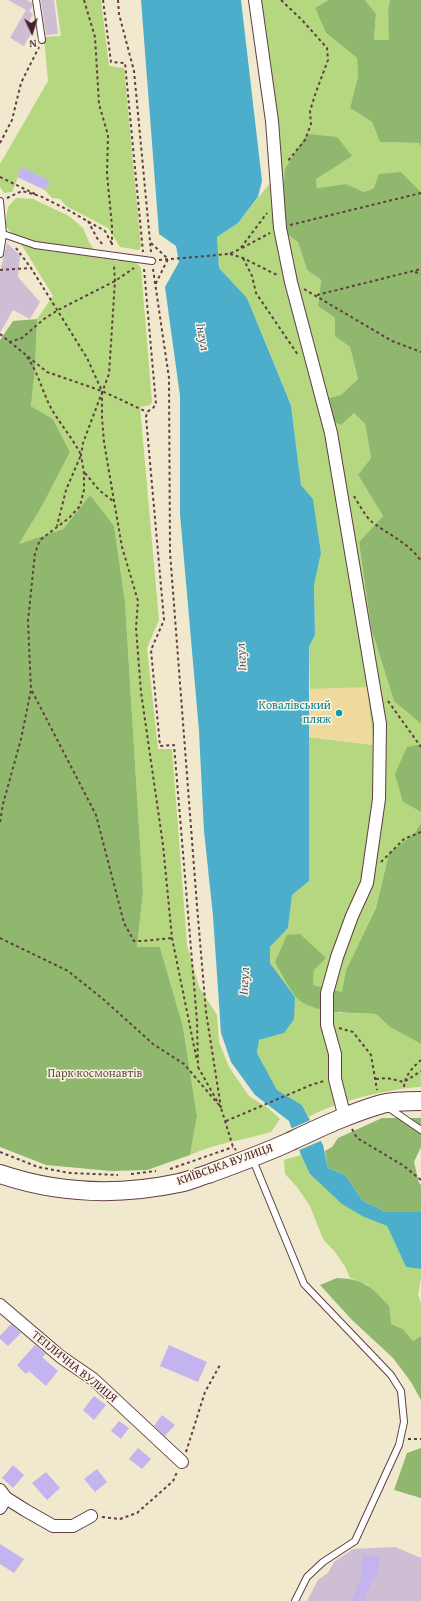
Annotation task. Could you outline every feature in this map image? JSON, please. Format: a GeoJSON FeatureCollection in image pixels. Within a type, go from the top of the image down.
{"type":"FeatureCollection","features":[{"type":"Feature","properties":{"kind":"street"},"geometry":{"type":"LineString","coordinates":[[255,0],[272,121],[280,228],[291,282],[331,433],[380,724],[380,799],[367,882],[352,916],[337,957],[327,993],[327,1025],[335,1054],[338,1121]]}},
{"type":"Feature","properties":{"kind":"street","name":"КИЇВСЬКА ВУЛИЦЯ"},"geometry":{"type":"LineString","coordinates":[[0,1174],[58,1189],[98,1192],[140,1190],[180,1183],[247,1160],[338,1121],[383,1104],[414,1101]]}},
{"type":"Feature","properties":{"kind":"street","name":"ТЕПЛИЧНА ВУЛИЦЯ"},"geometry":{"type":"LineString","coordinates":[[0,1305],[62,1357],[93,1379],[182,1462]]}},
{"type":"Feature","properties":{"kind":"street"},"geometry":{"type":"LineString","coordinates":[[0,1508],[3,1494],[24,1510],[53,1526],[73,1526],[91,1516]]}},
{"type":"Feature","properties":{"kind":"lane"},"geometry":{"type":"LineString","coordinates":[[36,0],[42,40]]}},
{"type":"Feature","properties":{"kind":"lane"},"geometry":{"type":"LineString","coordinates":[[0,201],[3,234],[0,254]]}},
{"type":"Feature","properties":{"kind":"lane"},"geometry":{"type":"LineString","coordinates":[[3,234],[35,245],[152,261]]}},
{"type":"Feature","properties":{"kind":"lane"},"geometry":{"type":"LineString","coordinates":[[383,1104],[421,1130]]}},
{"type":"Feature","properties":{"kind":"lane"},"geometry":{"type":"LineString","coordinates":[[247,1160],[255,1165],[304,1284],[391,1375],[401,1391],[404,1422],[399,1445],[355,1541],[323,1562],[307,1577],[296,1601]]}},
{"type":"Feature","properties":{"kind":"path"},"geometry":{"type":"LineString","coordinates":[[56,527],[66,490],[81,455],[83,443],[109,374],[115,281],[107,174],[108,135],[99,104],[95,37],[84,0]]}},
{"type":"Feature","properties":{"kind":"path"},"geometry":{"type":"LineString","coordinates":[[103,0],[111,62],[125,63],[156,404],[154,408],[147,412]]}},
{"type":"Feature","properties":{"kind":"path"},"geometry":{"type":"LineString","coordinates":[[118,0],[119,14],[134,71],[152,261],[169,378],[170,552],[206,1012],[221,1108]]}},
{"type":"Feature","properties":{"kind":"path"},"geometry":{"type":"LineString","coordinates":[[281,0],[302,20],[327,48],[328,60],[310,111],[311,124],[305,140],[284,166]]}},
{"type":"Feature","properties":{"kind":"path"},"geometry":{"type":"LineString","coordinates":[[0,143],[12,120],[21,83],[42,40]]}},
{"type":"Feature","properties":{"kind":"path"},"geometry":{"type":"LineString","coordinates":[[0,177],[68,210],[105,231],[112,245]]}},
{"type":"Feature","properties":{"kind":"path"},"geometry":{"type":"LineString","coordinates":[[0,201],[22,192],[40,196]]}},
{"type":"Feature","properties":{"kind":"path"},"geometry":{"type":"LineString","coordinates":[[152,261],[229,254],[280,228],[421,193]]}},
{"type":"Feature","properties":{"kind":"path"},"geometry":{"type":"LineString","coordinates":[[240,249],[269,209]]}},
{"type":"Feature","properties":{"kind":"path"},"geometry":{"type":"LineString","coordinates":[[88,221],[97,238],[113,255]]}},
{"type":"Feature","properties":{"kind":"path"},"geometry":{"type":"LineString","coordinates":[[3,234],[23,255],[58,310],[87,358],[102,391],[104,442],[114,501],[122,547],[138,601],[136,628],[141,692],[164,845],[172,938],[198,1067],[221,1108],[233,1147],[247,1160]]}},
{"type":"Feature","properties":{"kind":"path"},"geometry":{"type":"LineString","coordinates":[[229,254],[243,258],[317,295],[392,341],[421,352]]}},
{"type":"Feature","properties":{"kind":"path"},"geometry":{"type":"LineString","coordinates":[[243,258],[252,276],[256,293],[299,356]]}},
{"type":"Feature","properties":{"kind":"path"},"geometry":{"type":"LineString","coordinates":[[9,342],[22,338],[44,319],[58,310],[115,281],[143,260]]}},
{"type":"Feature","properties":{"kind":"path"},"geometry":{"type":"LineString","coordinates":[[0,270],[31,268]]}},
{"type":"Feature","properties":{"kind":"path"},"geometry":{"type":"LineString","coordinates":[[317,295],[414,272],[421,269]]}},
{"type":"Feature","properties":{"kind":"path"},"geometry":{"type":"LineString","coordinates":[[414,272],[421,274]]}},
{"type":"Feature","properties":{"kind":"path"},"geometry":{"type":"LineString","coordinates":[[0,334],[47,372],[102,391],[147,412]]}},
{"type":"Feature","properties":{"kind":"path"},"geometry":{"type":"LineString","coordinates":[[0,822],[3,804],[21,739],[31,690],[28,621],[34,554],[40,540],[69,518],[80,506],[84,490],[84,473],[81,455],[51,408],[32,364],[27,357]]}},
{"type":"Feature","properties":{"kind":"path"},"geometry":{"type":"LineString","coordinates":[[147,412],[164,620],[151,650],[160,746],[174,745],[197,1021],[198,1067]]}},
{"type":"Feature","properties":{"kind":"path"},"geometry":{"type":"LineString","coordinates":[[84,473],[98,490],[114,501]]}},
{"type":"Feature","properties":{"kind":"path"},"geometry":{"type":"LineString","coordinates":[[352,490],[354,496],[371,521],[400,540],[417,555],[421,562]]}},
{"type":"Feature","properties":{"kind":"path"},"geometry":{"type":"LineString","coordinates":[[31,690],[96,815],[124,924],[134,941],[172,938]]}},
{"type":"Feature","properties":{"kind":"path"},"geometry":{"type":"LineString","coordinates":[[386,698],[421,747]]}},
{"type":"Feature","properties":{"kind":"path"},"geometry":{"type":"LineString","coordinates":[[367,882],[376,867],[404,838],[421,832]]}},
{"type":"Feature","properties":{"kind":"path"},"geometry":{"type":"LineString","coordinates":[[0,938],[68,972],[103,999],[153,1044],[184,1064],[221,1108]]}},
{"type":"Feature","properties":{"kind":"path"},"geometry":{"type":"LineString","coordinates":[[327,1025],[353,1032],[371,1055],[376,1079],[377,1096],[383,1104]]}},
{"type":"Feature","properties":{"kind":"path"},"geometry":{"type":"LineString","coordinates":[[414,1101],[404,1092],[404,1082],[410,1070],[421,1060]]}},
{"type":"Feature","properties":{"kind":"path"},"geometry":{"type":"LineString","coordinates":[[376,1079],[387,1078],[404,1082],[421,1071]]}},
{"type":"Feature","properties":{"kind":"path"},"geometry":{"type":"LineString","coordinates":[[226,1121],[320,1082]]}},
{"type":"Feature","properties":{"kind":"path"},"geometry":{"type":"LineString","coordinates":[[338,1121],[357,1138],[404,1166],[421,1180]]}},
{"type":"Feature","properties":{"kind":"path"},"geometry":{"type":"LineString","coordinates":[[166,1170],[233,1147]]}},
{"type":"Feature","properties":{"kind":"path"},"geometry":{"type":"LineString","coordinates":[[0,1152],[38,1167],[64,1172],[123,1175]]}},
{"type":"Feature","properties":{"kind":"path"},"geometry":{"type":"LineString","coordinates":[[131,1174],[159,1171]]}},
{"type":"Feature","properties":{"kind":"path"},"geometry":{"type":"LineString","coordinates":[[410,1439],[421,1439]]}},
{"type":"Feature","properties":{"kind":"shaded area"},"geometry":{"type":"Polygon","coordinates":[[[8,0],[27,0],[34,4],[29,11],[33,14],[28,23],[35,27],[24,46],[10,38],[26,10],[8,0]]]}},
{"type":"Feature","properties":{"kind":"shaded area"},"geometry":{"type":"Polygon","coordinates":[[[41,0],[54,0],[58,34],[46,35],[41,0]]]}},
{"type":"Feature","properties":{"kind":"shaded area"},"geometry":{"type":"Polygon","coordinates":[[[7,243],[20,255],[18,277],[40,302],[30,319],[13,310],[0,333],[0,272],[7,243]]]}},
{"type":"Feature","properties":{"kind":"shaded area"},"geometry":{"type":"Polygon","coordinates":[[[395,1547],[421,1558],[421,1601],[307,1601],[318,1580],[328,1573],[334,1562],[353,1549],[395,1547]]]}},
{"type":"Feature","properties":{"kind":"green space"},"geometry":{"type":"Polygon","coordinates":[[[56,0],[101,0],[109,66],[124,68],[141,246],[139,250],[120,247],[108,228],[66,206],[60,199],[52,198],[45,190],[50,181],[22,167],[12,192],[4,193],[0,187],[0,164],[48,81],[44,37],[61,36],[56,0]]]}},
{"type":"Feature","properties":{"kind":"green space"},"geometry":{"type":"Polygon","coordinates":[[[259,0],[328,0],[315,8],[326,33],[357,58],[358,77],[350,108],[372,122],[380,142],[419,143],[421,148],[421,192],[401,172],[374,188],[364,192],[346,184],[317,188],[316,179],[329,170],[283,194],[271,223],[298,242],[307,270],[321,280],[318,306],[335,318],[335,335],[350,347],[358,379],[341,395],[329,398],[354,413],[365,424],[371,458],[358,475],[383,516],[359,542],[371,628],[394,701],[421,724],[421,744],[407,747],[403,802],[421,812],[421,822],[415,833],[389,853],[376,908],[346,970],[342,993],[313,985],[314,970],[275,962],[339,1013],[376,1014],[390,1027],[421,1044],[421,1087],[379,1093],[347,1101],[320,1111],[309,1117],[302,1105],[277,1090],[257,1053],[259,1040],[284,1033],[295,997],[270,963],[270,947],[288,928],[292,895],[309,881],[308,737],[373,745],[367,688],[310,689],[309,647],[315,635],[314,585],[321,553],[313,499],[301,485],[291,404],[247,298],[219,268],[217,237],[238,223],[270,183],[279,159],[259,0]]]}},
{"type":"Feature","properties":{"kind":"green space"},"geometry":{"type":"Polygon","coordinates":[[[328,0],[365,0],[376,14],[374,40],[389,40],[388,11],[390,0],[421,0],[421,148],[419,143],[380,142],[372,122],[350,108],[358,77],[357,58],[326,33],[315,8],[328,0]]]}},
{"type":"Feature","properties":{"kind":"green space"},"geometry":{"type":"Polygon","coordinates":[[[365,0],[390,0],[388,11],[390,40],[374,40],[376,14],[365,0]]]}},
{"type":"Feature","properties":{"kind":"green space"},"geometry":{"type":"Polygon","coordinates":[[[307,134],[337,137],[352,156],[316,179],[317,188],[346,184],[364,192],[374,188],[379,174],[401,172],[421,192],[421,724],[394,701],[371,628],[359,542],[383,516],[358,475],[371,458],[365,424],[354,413],[341,425],[333,421],[329,398],[341,395],[358,379],[350,347],[335,336],[335,318],[318,306],[321,280],[307,270],[298,242],[271,223],[283,194],[285,169],[307,134]]]}},
{"type":"Feature","properties":{"kind":"green space"},"geometry":{"type":"Polygon","coordinates":[[[16,198],[33,199],[69,216],[83,228],[90,244],[98,255],[108,256],[116,261],[123,259],[130,260],[141,268],[152,402],[150,405],[140,407],[159,620],[147,648],[158,749],[172,749],[187,945],[199,987],[217,1015],[219,1042],[229,1067],[249,1096],[268,1108],[280,1119],[271,1132],[220,1145],[190,1155],[197,1116],[183,1027],[160,947],[137,947],[143,892],[125,602],[114,527],[90,495],[63,529],[19,544],[42,506],[70,452],[53,419],[31,406],[35,369],[37,319],[53,296],[23,247],[5,225],[8,207],[16,198]]]}},
{"type":"Feature","properties":{"kind":"green space","name":"Парк космонавтів"},"geometry":{"type":"Polygon","coordinates":[[[37,319],[35,369],[31,406],[53,419],[70,452],[42,506],[19,544],[63,529],[90,495],[114,526],[125,602],[143,892],[137,947],[160,947],[183,1027],[197,1116],[190,1155],[147,1170],[111,1171],[46,1165],[0,1147],[0,340],[13,321],[37,319]]]}},
{"type":"Feature","properties":{"kind":"green space"},"geometry":{"type":"Polygon","coordinates":[[[421,744],[421,812],[403,802],[395,774],[407,747],[421,744]]]}},
{"type":"Feature","properties":{"kind":"green space"},"geometry":{"type":"Polygon","coordinates":[[[421,822],[421,1044],[390,1027],[376,1014],[335,1012],[314,1008],[305,1004],[292,992],[275,962],[287,935],[300,934],[326,958],[314,970],[313,985],[342,992],[346,970],[376,908],[389,853],[415,833],[421,822]]]}},
{"type":"Feature","properties":{"kind":"green space"},"geometry":{"type":"Polygon","coordinates":[[[382,1118],[421,1118],[421,1147],[414,1162],[419,1183],[421,1185],[421,1212],[386,1212],[363,1201],[345,1175],[328,1168],[325,1151],[332,1147],[338,1138],[382,1118]]]}},
{"type":"Feature","properties":{"kind":"green space"},"geometry":{"type":"Polygon","coordinates":[[[301,1155],[310,1174],[364,1217],[387,1226],[406,1267],[421,1269],[418,1295],[421,1303],[421,1336],[413,1341],[403,1329],[391,1324],[368,1285],[350,1278],[346,1268],[335,1252],[323,1239],[310,1206],[297,1187],[285,1174],[284,1160],[301,1155]]]}},
{"type":"Feature","properties":{"kind":"green space"},"geometry":{"type":"Polygon","coordinates":[[[337,1278],[354,1280],[367,1285],[389,1306],[391,1324],[403,1329],[413,1341],[421,1336],[421,1400],[411,1382],[393,1358],[352,1320],[320,1285],[337,1278]]]}},
{"type":"Feature","properties":{"kind":"green space"},"geometry":{"type":"Polygon","coordinates":[[[421,1448],[421,1498],[394,1490],[407,1453],[421,1448]]]}},
{"type":"Feature","properties":{"kind":"sand","name":"Ковалівський пляж"},"geometry":{"type":"Polygon","coordinates":[[[367,687],[373,745],[308,737],[310,689],[367,687]]]}},
{"type":"Feature","properties":{"kind":"water","name":"Інгул"},"geometry":{"type":"Polygon","coordinates":[[[141,0],[241,0],[262,181],[258,197],[238,223],[217,237],[219,268],[247,298],[291,405],[301,485],[313,499],[321,553],[314,585],[315,635],[309,647],[309,881],[292,895],[288,928],[270,947],[270,963],[295,997],[294,1019],[284,1033],[259,1040],[257,1053],[277,1090],[302,1105],[323,1145],[328,1168],[345,1175],[363,1201],[386,1212],[421,1212],[421,1269],[406,1267],[387,1226],[364,1217],[342,1204],[310,1174],[301,1155],[289,1121],[255,1095],[231,1062],[221,1033],[213,916],[204,831],[199,731],[180,514],[180,396],[165,287],[179,262],[176,246],[159,234],[141,0]]]}},
{"type":"Feature","properties":{"kind":"pier"},"geometry":{"type":"Polygon","coordinates":[[[313,1119],[323,1140],[297,1151],[290,1129],[313,1119]]]}},
{"type":"Feature","properties":{"kind":"building"},"geometry":{"type":"Polygon","coordinates":[[[22,167],[50,181],[45,190],[17,177],[22,167]]]}},
{"type":"Feature","properties":{"kind":"building"},"geometry":{"type":"Polygon","coordinates":[[[11,1324],[21,1333],[8,1346],[0,1339],[0,1336],[11,1324]]]}},
{"type":"Feature","properties":{"kind":"building"},"geometry":{"type":"Polygon","coordinates":[[[35,1345],[46,1354],[42,1357],[58,1371],[46,1386],[29,1371],[26,1374],[17,1365],[35,1345]]]}},
{"type":"Feature","properties":{"kind":"building"},"geometry":{"type":"Polygon","coordinates":[[[169,1345],[207,1362],[198,1382],[160,1366],[169,1345]]]}},
{"type":"Feature","properties":{"kind":"building"},"geometry":{"type":"Polygon","coordinates":[[[94,1396],[106,1405],[94,1420],[83,1410],[94,1396]]]}},
{"type":"Feature","properties":{"kind":"building"},"geometry":{"type":"Polygon","coordinates":[[[162,1415],[175,1425],[165,1436],[154,1426],[162,1415]]]}},
{"type":"Feature","properties":{"kind":"building"},"geometry":{"type":"Polygon","coordinates":[[[119,1421],[129,1428],[121,1439],[111,1431],[119,1421]]]}},
{"type":"Feature","properties":{"kind":"building"},"geometry":{"type":"Polygon","coordinates":[[[138,1448],[151,1459],[142,1469],[129,1459],[138,1448]]]}},
{"type":"Feature","properties":{"kind":"building"},"geometry":{"type":"Polygon","coordinates":[[[13,1465],[24,1475],[13,1488],[2,1478],[13,1465]]]}},
{"type":"Feature","properties":{"kind":"building"},"geometry":{"type":"Polygon","coordinates":[[[97,1469],[107,1482],[95,1492],[84,1479],[97,1469]]]}},
{"type":"Feature","properties":{"kind":"building"},"geometry":{"type":"Polygon","coordinates":[[[46,1472],[60,1488],[47,1500],[32,1483],[46,1472]]]}},
{"type":"Feature","properties":{"kind":"building"},"geometry":{"type":"Polygon","coordinates":[[[0,1544],[24,1559],[14,1573],[0,1564],[0,1544]]]}},
{"type":"Feature","properties":{"kind":"building"},"geometry":{"type":"Polygon","coordinates":[[[363,1555],[380,1557],[377,1578],[374,1577],[363,1601],[351,1601],[360,1581],[363,1555]]]}},
{"type":"Feature","properties":{"kind":"place","name":"Ковалівський пляж"},"geometry":{"type":"Point","coordinates":[339,713]}}]}
